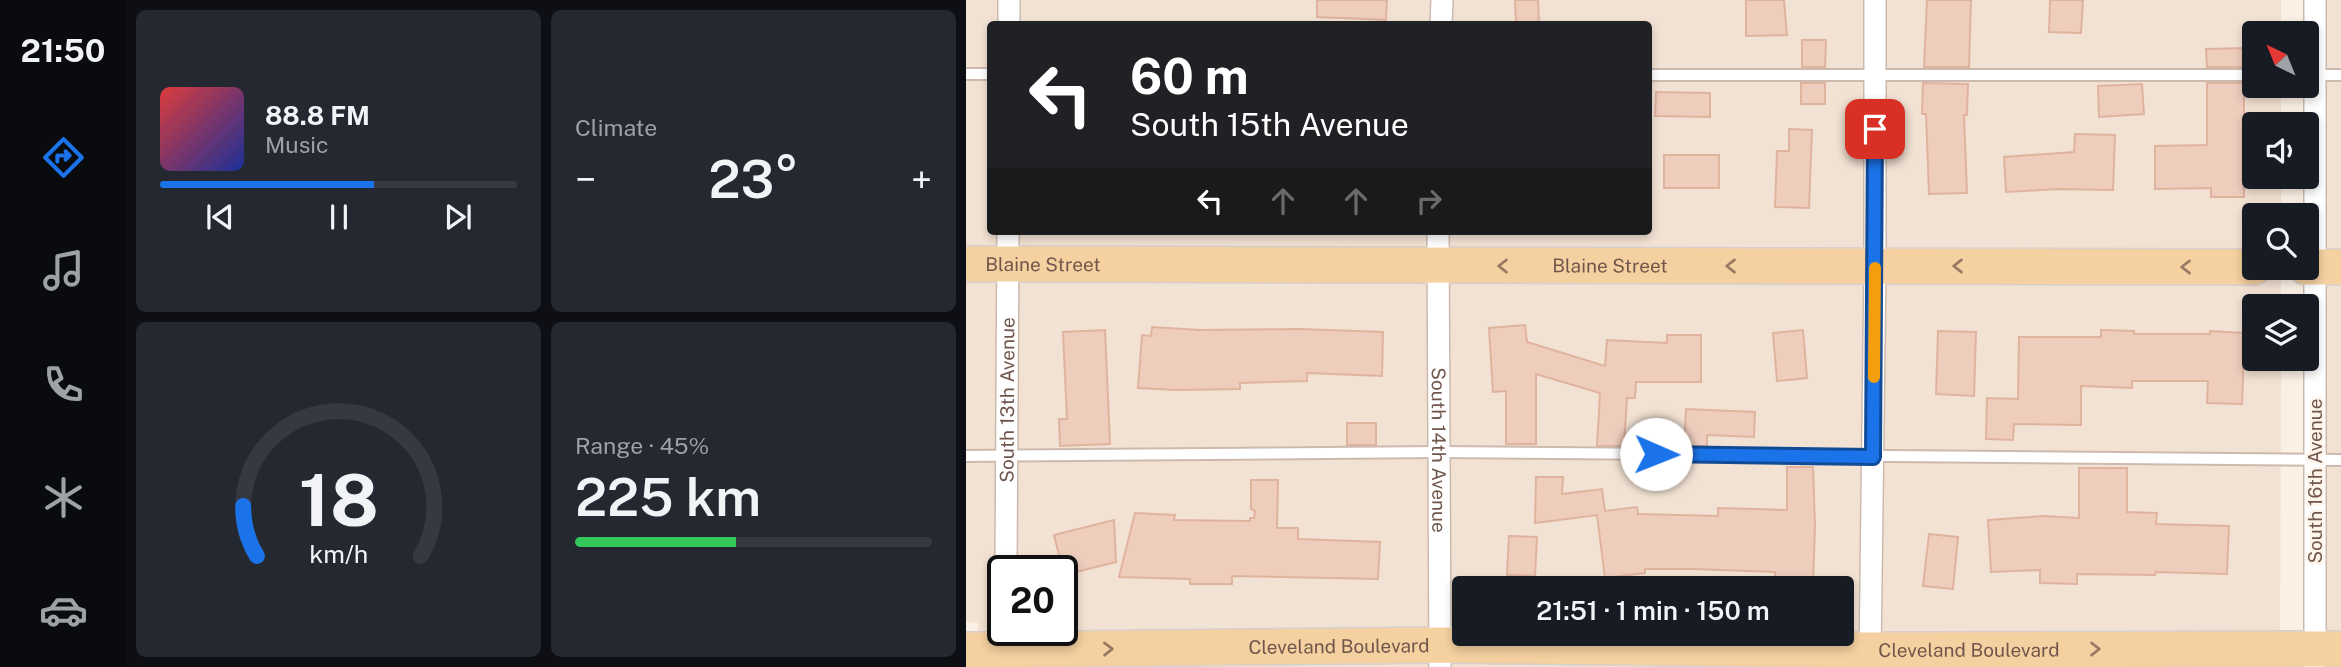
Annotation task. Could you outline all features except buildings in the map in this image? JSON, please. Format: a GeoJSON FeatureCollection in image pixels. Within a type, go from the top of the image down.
{"type":"FeatureCollection","features":[{"type":"Feature","properties":{"kind":"main road","name":"Blaine Street"},"geometry":{"type":"LineString","coordinates":[[966,264],[1008,247],[1438,266],[2242,267]]}},
{"type":"Feature","properties":{"kind":"main road","name":"Cleveland Boulevard"},"geometry":{"type":"LineString","coordinates":[[966,650],[1870,658],[2324,655]]}},
{"type":"Feature","properties":{"kind":"street"},"geometry":{"type":"LineString","coordinates":[[1009,0],[1009,21]]}},
{"type":"Feature","properties":{"kind":"street"},"geometry":{"type":"LineString","coordinates":[[1441,0],[1441,21]]}},
{"type":"Feature","properties":{"kind":"street"},"geometry":{"type":"LineString","coordinates":[[1870,658],[1875,0]]}},
{"type":"Feature","properties":{"kind":"street","name":"South 16th Avenue"},"geometry":{"type":"LineString","coordinates":[[2314,21],[2315,0]]}},
{"type":"Feature","properties":{"kind":"street","name":"South 16th Avenue"},"geometry":{"type":"LineString","coordinates":[[2312,98],[2321,267],[2315,460],[2324,655]]}},
{"type":"Feature","properties":{"kind":"street","name":"South 14th Avenue"},"geometry":{"type":"LineString","coordinates":[[1438,235],[1441,656]]}},
{"type":"Feature","properties":{"kind":"street","name":"South 13th Avenue"},"geometry":{"type":"LineString","coordinates":[[1006,555],[1008,247]]}},
{"type":"Feature","properties":{"kind":"lane"},"geometry":{"type":"LineString","coordinates":[[966,74],[987,74]]}},
{"type":"Feature","properties":{"kind":"lane"},"geometry":{"type":"LineString","coordinates":[[1652,75],[2242,75]]}},
{"type":"Feature","properties":{"kind":"lane"},"geometry":{"type":"LineString","coordinates":[[2319,75],[2341,75]]}},
{"type":"Feature","properties":{"kind":"lane"},"geometry":{"type":"LineString","coordinates":[[966,456],[1439,452],[2341,460]]}},
{"type":"Feature","properties":{"kind":"shaded area"},"geometry":{"type":"Polygon","coordinates":[[[966,0],[2281,0],[2281,21],[2242,21],[2242,98],[2281,98],[2281,112],[2242,112],[2242,189],[2281,189],[2281,203],[2242,203],[2242,280],[2281,280],[2281,294],[2242,294],[2242,371],[2281,371],[2280,667],[978,667],[978,623],[966,622],[966,0]]]}},
{"type":"Feature","properties":{"kind":"shaded area"},"geometry":{"type":"Polygon","coordinates":[[[2326,0],[2341,0],[2341,667],[2324,667],[2326,0]]]}},
{"type":"Feature","properties":{"kind":"slow traffic"},"geometry":{"type":"LineString","coordinates":[[1874,377],[1875,268]]}},
{"type":"Feature","properties":{"kind":"route"},"geometry":{"type":"LineString","coordinates":[[1656,454],[1873,457],[1875,129]]}}]}
